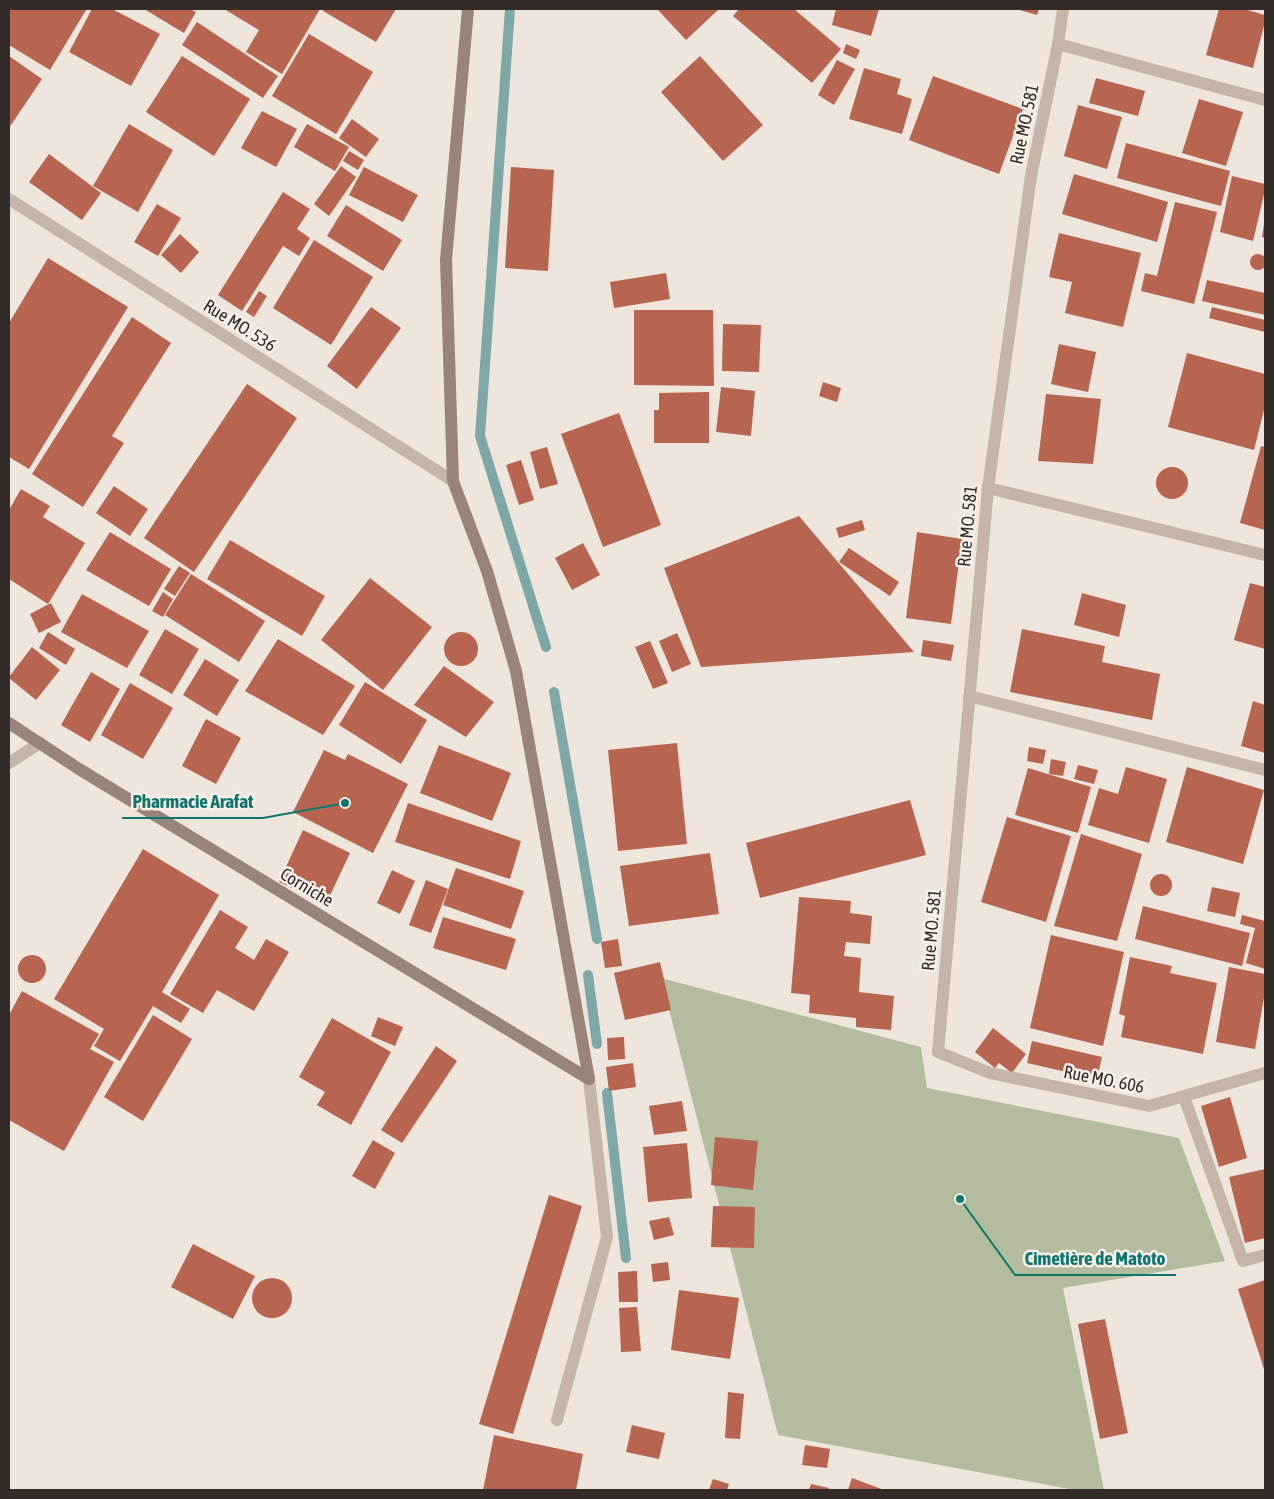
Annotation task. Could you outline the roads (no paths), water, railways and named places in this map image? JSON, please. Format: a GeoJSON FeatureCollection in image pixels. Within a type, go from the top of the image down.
{"type":"FeatureCollection","features":[{"type":"Feature","properties":{"kind":"street"},"geometry":{"type":"LineString","coordinates":[[468,9],[446,260],[453,481],[487,571],[516,671],[589,1079],[608,1237],[557,1420]]}},
{"type":"Feature","properties":{"kind":"street","name":"Rue MO. 581"},"geometry":{"type":"LineString","coordinates":[[938,1052],[988,488],[1031,176],[1058,44],[1063,9]]}},
{"type":"Feature","properties":{"kind":"street"},"geometry":{"type":"LineString","coordinates":[[1058,44],[1265,100]]}},
{"type":"Feature","properties":{"kind":"street","name":"Rue MO. 536"},"geometry":{"type":"LineString","coordinates":[[9,199],[453,481]]}},
{"type":"Feature","properties":{"kind":"street"},"geometry":{"type":"LineString","coordinates":[[988,488],[1265,555]]}},
{"type":"Feature","properties":{"kind":"street"},"geometry":{"type":"LineString","coordinates":[[969,696],[1265,770]]}},
{"type":"Feature","properties":{"kind":"street","name":"Corniche"},"geometry":{"type":"LineString","coordinates":[[9,723],[589,1079]]}},
{"type":"Feature","properties":{"kind":"street"},"geometry":{"type":"LineString","coordinates":[[9,763],[40,743]]}},
{"type":"Feature","properties":{"kind":"street","name":"Rue MO. 606"},"geometry":{"type":"LineString","coordinates":[[938,1052],[990,1074],[1149,1106],[1265,1073]]}},
{"type":"Feature","properties":{"kind":"street"},"geometry":{"type":"LineString","coordinates":[[1184,1097],[1243,1261],[1265,1255]]}},
{"type":"Feature","properties":{"kind":"waterway"},"geometry":{"type":"LineString","coordinates":[[510,9],[480,436],[546,647]]}},
{"type":"Feature","properties":{"kind":"waterway"},"geometry":{"type":"LineString","coordinates":[[554,692],[597,939]]}},
{"type":"Feature","properties":{"kind":"waterway"},"geometry":{"type":"LineString","coordinates":[[588,975],[597,1044]]}},
{"type":"Feature","properties":{"kind":"waterway"},"geometry":{"type":"LineString","coordinates":[[607,1093],[626,1258]]}},
{"type":"Feature","properties":{"kind":"place","name":"Pharmacie Arafat"},"geometry":{"type":"Point","coordinates":[345,803]}},
{"type":"Feature","properties":{"kind":"place","name":"Cimetière de Matoto"},"geometry":{"type":"Point","coordinates":[960,1199]}}]}
